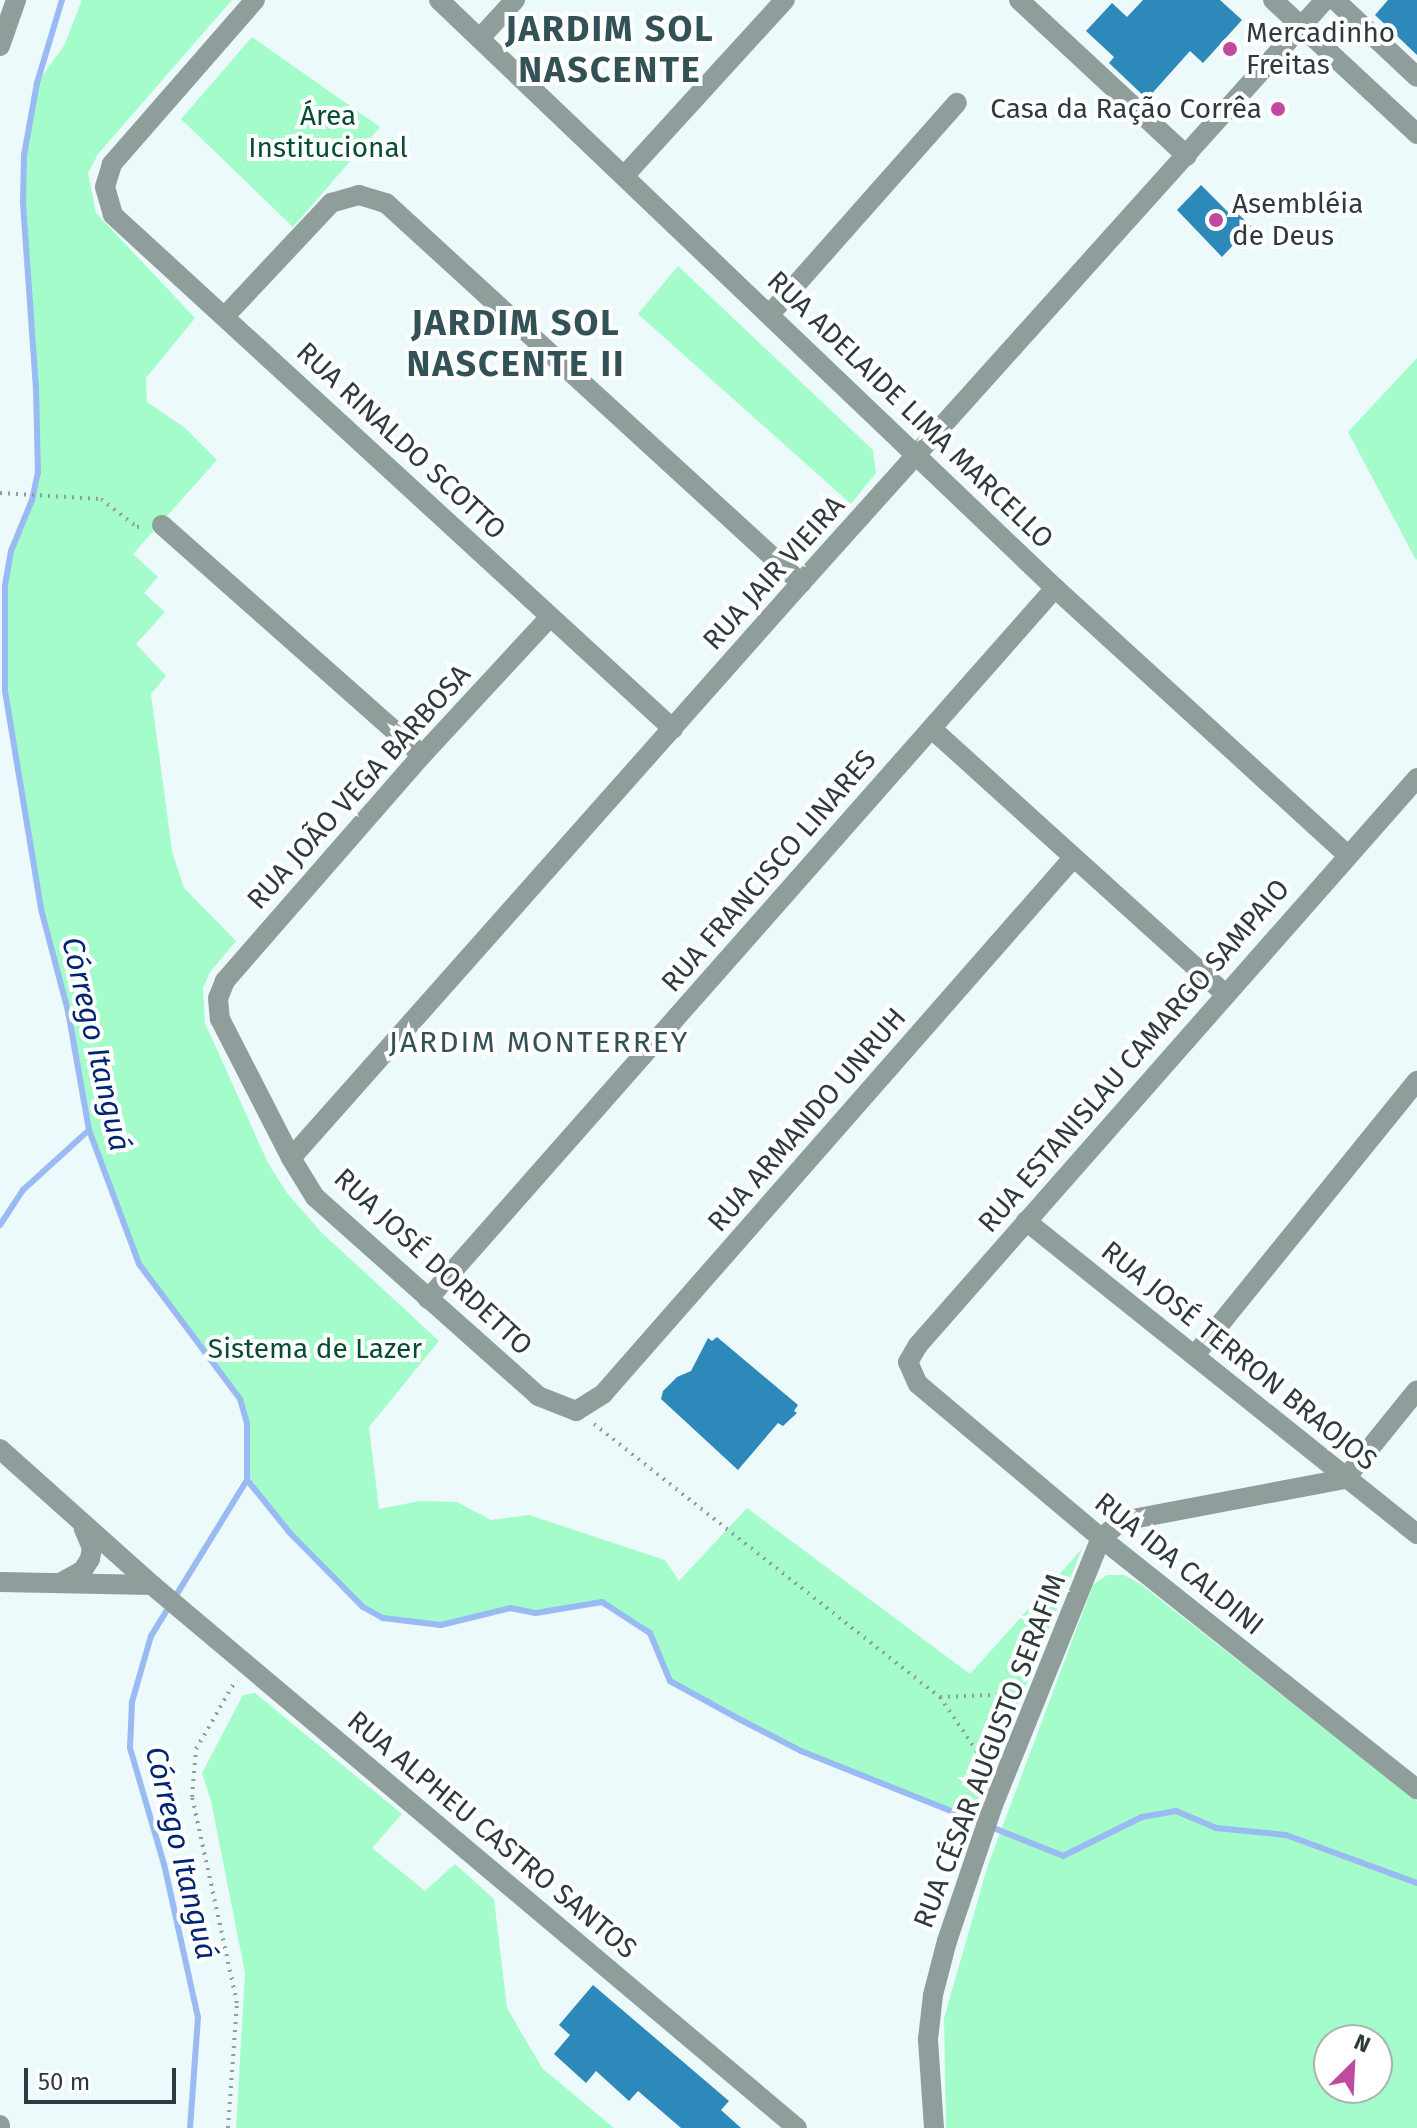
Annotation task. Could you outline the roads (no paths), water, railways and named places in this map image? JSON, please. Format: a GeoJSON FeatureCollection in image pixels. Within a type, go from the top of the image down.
{"type":"FeatureCollection","features":[{"type":"Feature","properties":{"kind":"street"},"geometry":{"type":"LineString","coordinates":[[0,46],[16,0]]}},
{"type":"Feature","properties":{"kind":"street","name":"RUA RINALDO SCOTTO"},"geometry":{"type":"LineString","coordinates":[[255,0],[112,164],[105,187],[113,215],[226,315],[549,618],[673,729]]}},
{"type":"Feature","properties":{"kind":"street","name":"RUA ADELAIDE LIMA MARCELLO"},"geometry":{"type":"LineString","coordinates":[[439,0],[1055,588],[1348,856]]}},
{"type":"Feature","properties":{"kind":"street"},"geometry":{"type":"LineString","coordinates":[[480,38],[515,0]]}},
{"type":"Feature","properties":{"kind":"street"},"geometry":{"type":"LineString","coordinates":[[625,175],[785,0]]}},
{"type":"Feature","properties":{"kind":"street"},"geometry":{"type":"LineString","coordinates":[[1019,0],[1187,156]]}},
{"type":"Feature","properties":{"kind":"street"},"geometry":{"type":"LineString","coordinates":[[1273,0],[1417,134]]}},
{"type":"Feature","properties":{"kind":"street","name":"RUA JAIR VIEIRA"},"geometry":{"type":"LineString","coordinates":[[291,1158],[801,583],[1325,0]]}},
{"type":"Feature","properties":{"kind":"street"},"geometry":{"type":"LineString","coordinates":[[1335,0],[1417,77]]}},
{"type":"Feature","properties":{"kind":"street"},"geometry":{"type":"LineString","coordinates":[[770,314],[957,103]]}},
{"type":"Feature","properties":{"kind":"street"},"geometry":{"type":"LineString","coordinates":[[226,315],[331,203],[359,195],[386,203],[801,583]]}},
{"type":"Feature","properties":{"kind":"street"},"geometry":{"type":"LineString","coordinates":[[162,525],[422,755]]}},
{"type":"Feature","properties":{"kind":"street","name":"RUA FRANCISCO LINARES"},"geometry":{"type":"LineString","coordinates":[[428,1299],[1055,588]]}},
{"type":"Feature","properties":{"kind":"street","name":"RUA JOÃO VEGA BARBOSA"},"geometry":{"type":"LineString","coordinates":[[218,998],[225,981],[422,755],[549,618]]}},
{"type":"Feature","properties":{"kind":"street"},"geometry":{"type":"LineString","coordinates":[[932,729],[1225,994]]}},
{"type":"Feature","properties":{"kind":"street","name":"RUA ESTANISLAU CAMARGO SAMPAIO"},"geometry":{"type":"LineString","coordinates":[[912,1376],[908,1362],[918,1345],[1348,856],[1410,800],[1417,778]]}},
{"type":"Feature","properties":{"kind":"street","name":"RUA ARMANDO UNRUH"},"geometry":{"type":"LineString","coordinates":[[576,1411],[603,1394],[1073,858]]}},
{"type":"Feature","properties":{"kind":"street","name":"RUA JOSÉ DORDETTO"},"geometry":{"type":"LineString","coordinates":[[218,998],[220,1019],[291,1158],[315,1197],[538,1396],[576,1411]]}},
{"type":"Feature","properties":{"kind":"street"},"geometry":{"type":"LineString","coordinates":[[1195,1355],[1417,1081]]}},
{"type":"Feature","properties":{"kind":"street","name":"RUA JOSÉ TERRON BRAOJOS"},"geometry":{"type":"LineString","coordinates":[[1026,1221],[1417,1534]]}},
{"type":"Feature","properties":{"kind":"street","name":"RUA IDA CALDINI"},"geometry":{"type":"LineString","coordinates":[[912,1376],[1101,1538],[1417,1789]]}},
{"type":"Feature","properties":{"kind":"street"},"geometry":{"type":"LineString","coordinates":[[1101,1538],[1122,1521],[1345,1479],[1417,1390]]}},
{"type":"Feature","properties":{"kind":"street","name":"RUA ALPHEU CASTRO SANTOS"},"geometry":{"type":"LineString","coordinates":[[0,1449],[154,1587],[797,2128]]}},
{"type":"Feature","properties":{"kind":"street","name":"RUA ALPHEU CASTRO SANTOS"},"geometry":{"type":"LineString","coordinates":[[60,1583],[83,1570],[90,1559],[92,1548],[86,1531],[73,1516]]}},
{"type":"Feature","properties":{"kind":"street","name":"RUA CÉSAR AUGUSTO SERAFIM"},"geometry":{"type":"LineString","coordinates":[[934,2128],[928,2039],[933,1995],[997,1796],[1101,1538]]}},
{"type":"Feature","properties":{"kind":"street"},"geometry":{"type":"LineString","coordinates":[[0,1582],[154,1587]]}},
{"type":"Feature","properties":{"kind":"waterway","name":"Córrego Itanguá"},"geometry":{"type":"LineString","coordinates":[[62,0],[37,83],[24,155],[23,203],[36,387],[38,472],[32,500],[11,551],[5,585],[5,691],[41,909],[68,1011],[89,1130],[139,1264],[240,1399],[247,1424],[247,1480],[151,1636],[132,1702],[130,1748],[164,1864],[198,2017],[190,2128]]}},
{"type":"Feature","properties":{"kind":"waterway"},"geometry":{"type":"LineString","coordinates":[[0,1225],[23,1190],[89,1130]]}},
{"type":"Feature","properties":{"kind":"waterway"},"geometry":{"type":"LineString","coordinates":[[247,1480],[290,1533],[363,1607],[383,1618],[441,1625],[510,1608],[536,1613],[602,1602],[650,1633],[670,1681],[801,1751],[1063,1856],[1142,1817],[1176,1811],[1216,1828],[1286,1835],[1417,1883]]}},
{"type":"Feature","properties":{"kind":"place","name":"Mercadinho Freitas"},"geometry":{"type":"Point","coordinates":[1230,49]}},
{"type":"Feature","properties":{"kind":"place","name":"Casa da Ração Corrêa"},"geometry":{"type":"Point","coordinates":[1278,109]}},
{"type":"Feature","properties":{"kind":"place","name":"Asembléia de Deus"},"geometry":{"type":"Point","coordinates":[1216,220]}},
{"type":"Feature","properties":{"kind":"district","name":"JARDIM SOL NASCENTE"},"geometry":{"type":"Point","coordinates":[610,50]}},
{"type":"Feature","properties":{"kind":"district","name":"JARDIM SOL NASCENTE II"},"geometry":{"type":"Point","coordinates":[516,344]}},
{"type":"Feature","properties":{"kind":"district","name":"JARDIM MONTERREY"},"geometry":{"type":"Point","coordinates":[539,1042]}},
{"type":"Feature","properties":{"kind":"park label","name":"Área Institucional"},"geometry":{"type":"Point","coordinates":[328,132]}},
{"type":"Feature","properties":{"kind":"park label","name":"Sistema de Lazer"},"geometry":{"type":"Point","coordinates":[315,1349]}}]}
